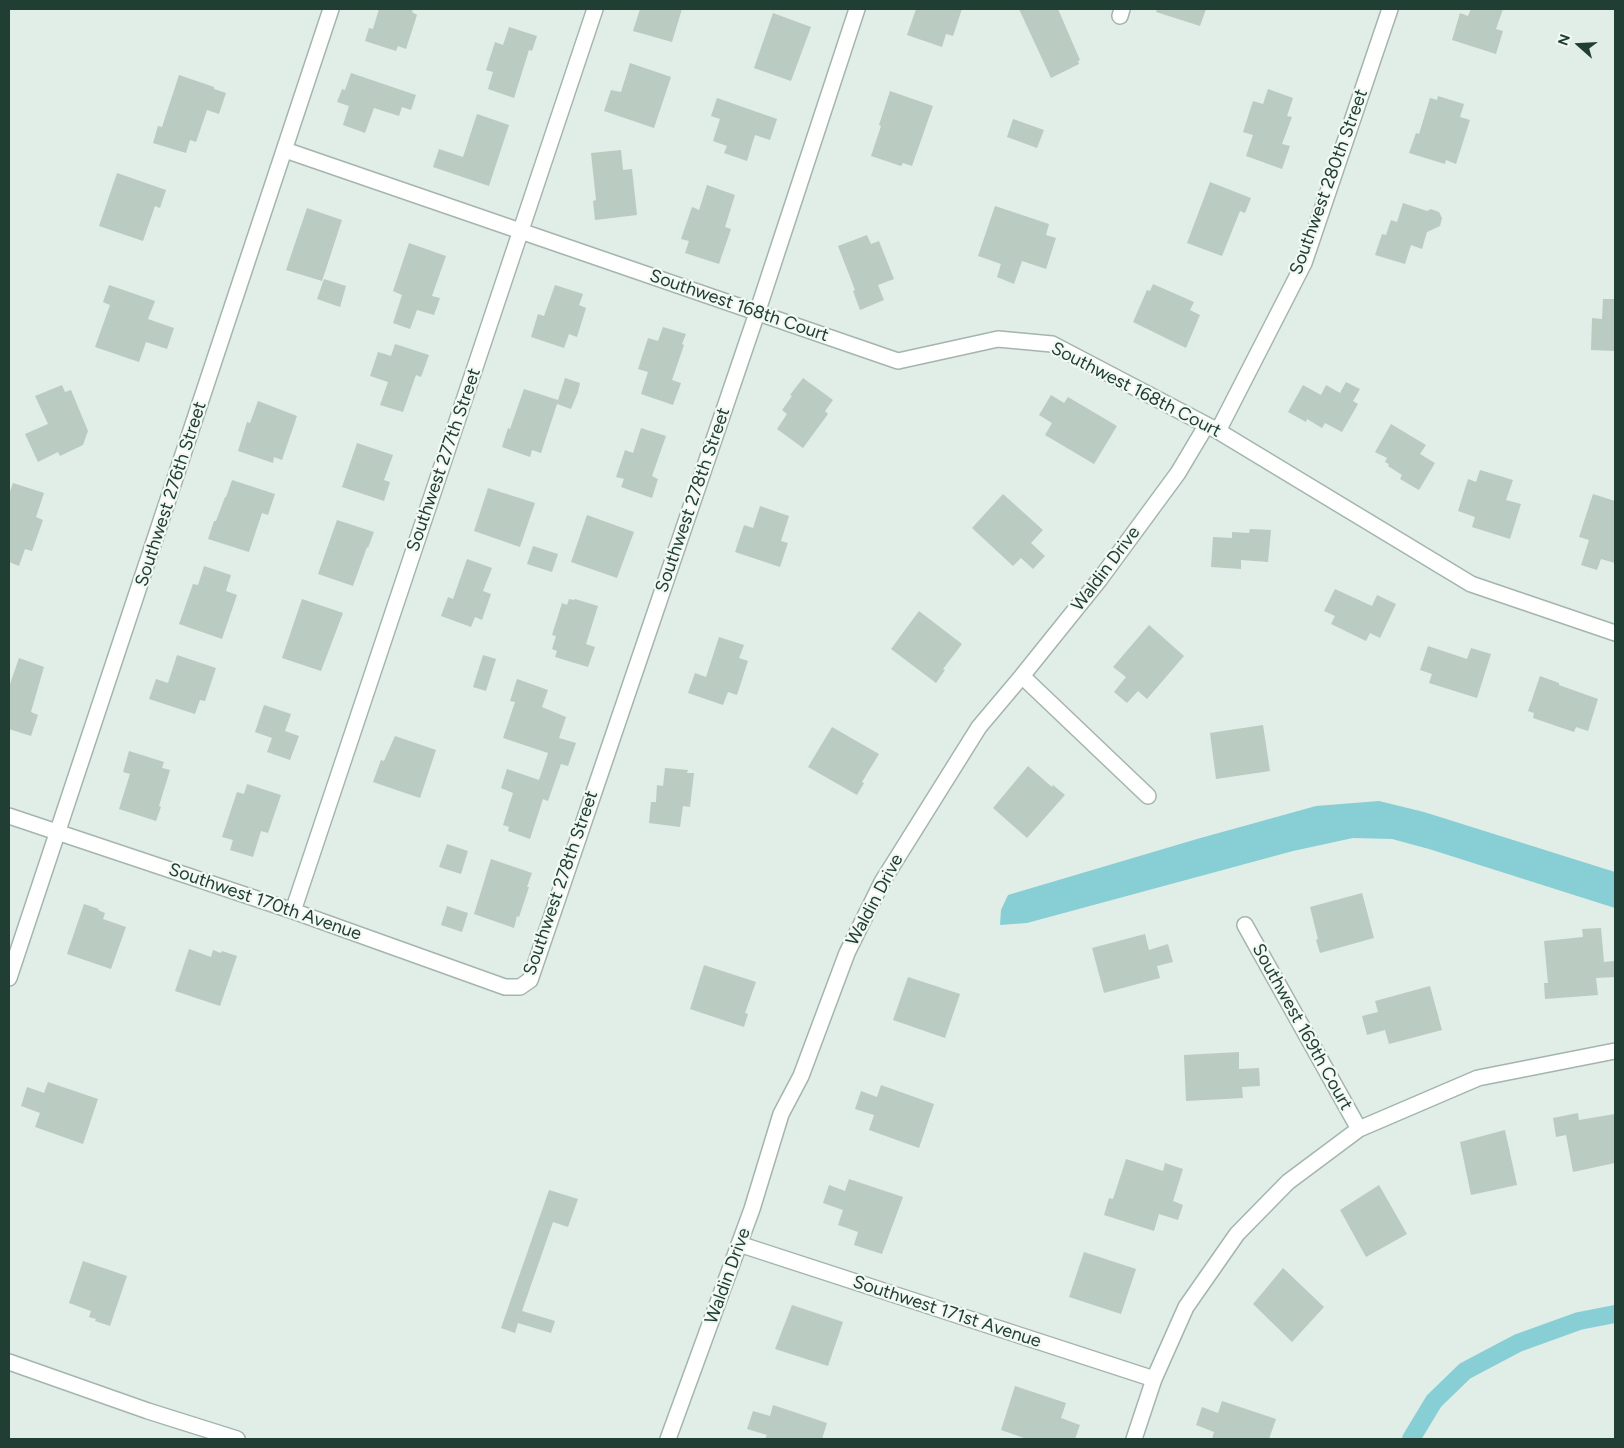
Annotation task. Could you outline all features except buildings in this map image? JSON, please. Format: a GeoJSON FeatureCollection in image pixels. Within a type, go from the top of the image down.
{"type":"FeatureCollection","features":[{"type":"Feature","properties":{"kind":"street","name":"Southwest 276th Street"},"geometry":{"type":"LineString","coordinates":[[9,978],[331,9]]}},
{"type":"Feature","properties":{"kind":"street","name":"Southwest 277th Street"},"geometry":{"type":"LineString","coordinates":[[293,910],[595,9]]}},
{"type":"Feature","properties":{"kind":"street","name":"Southwest 278th Street"},"geometry":{"type":"LineString","coordinates":[[520,987],[530,980],[757,313],[858,9]]}},
{"type":"Feature","properties":{"kind":"street","name":"Southwest 280th Street"},"geometry":{"type":"LineString","coordinates":[[1212,429],[1304,262],[1390,9]]}},
{"type":"Feature","properties":{"kind":"street","name":"Southwest 168th Court"},"geometry":{"type":"LineString","coordinates":[[285,150],[898,361],[998,339],[1052,344],[1212,429],[1471,584],[1615,633]]}},
{"type":"Feature","properties":{"kind":"street","name":"Waldin Drive"},"geometry":{"type":"LineString","coordinates":[[668,1439],[752,1209],[781,1114],[801,1076],[847,953],[882,882],[978,727],[1022,676],[1100,579],[1212,429]]}},
{"type":"Feature","properties":{"kind":"street"},"geometry":{"type":"LineString","coordinates":[[1022,676],[1148,796]]}},
{"type":"Feature","properties":{"kind":"street","name":"Southwest 170th Avenue"},"geometry":{"type":"LineString","coordinates":[[9,816],[293,910],[505,987],[520,987]]}},
{"type":"Feature","properties":{"kind":"street","name":"Southwest 169th Court"},"geometry":{"type":"LineString","coordinates":[[1244,925],[1359,1129]]}},
{"type":"Feature","properties":{"kind":"street"},"geometry":{"type":"LineString","coordinates":[[1134,1439],[1154,1379],[1186,1308],[1237,1234],[1288,1182],[1359,1129],[1478,1078],[1615,1051]]}},
{"type":"Feature","properties":{"kind":"street","name":"Southwest 171st Avenue"},"geometry":{"type":"LineString","coordinates":[[739,1244],[1154,1379]]}},
{"type":"Feature","properties":{"kind":"street"},"geometry":{"type":"LineString","coordinates":[[9,1362],[148,1411],[237,1439]]}},
{"type":"Feature","properties":{"kind":"water"},"geometry":{"type":"Polygon","coordinates":[[[1379,801],[1424,812],[1615,872],[1615,908],[1392,839],[1353,838],[1293,851],[1027,923],[1000,925],[1001,910],[1008,895],[1316,806],[1379,801]]]}},
{"type":"Feature","properties":{"kind":"waterway"},"geometry":{"type":"LineString","coordinates":[[1411,1439],[1434,1401],[1465,1371],[1518,1343],[1579,1321],[1615,1314]]}}]}
